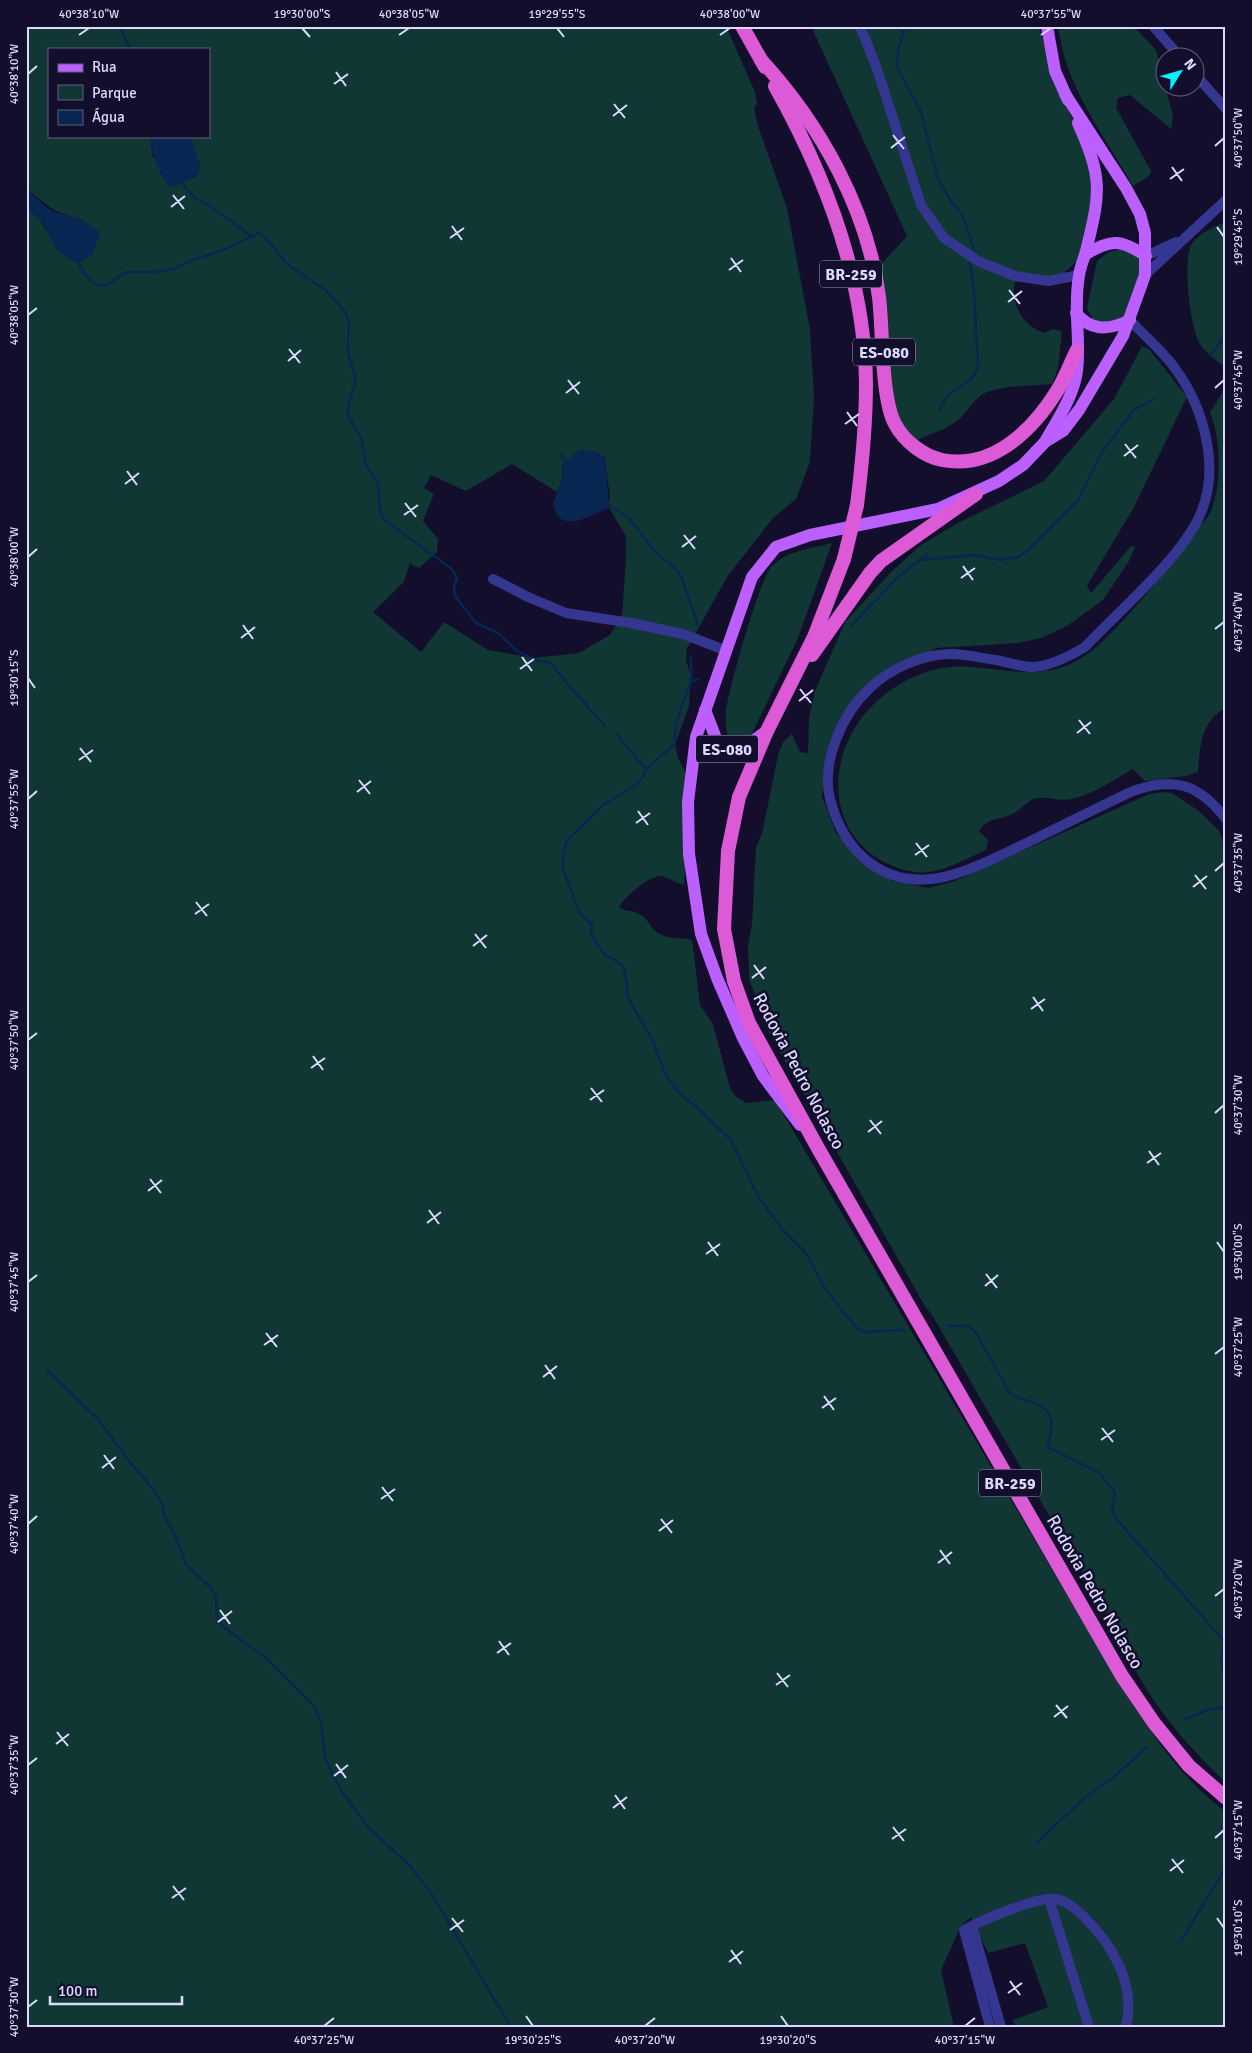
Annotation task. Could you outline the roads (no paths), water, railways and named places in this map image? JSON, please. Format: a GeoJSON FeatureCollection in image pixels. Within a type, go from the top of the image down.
{"type":"FeatureCollection","features":[{"type":"Feature","properties":{"kind":"highway","name":"Rodovia Pedro Nolasco"},"geometry":{"type":"LineString","coordinates":[[742,26],[808,148],[834,211],[854,291],[863,342],[866,382],[866,435],[857,505],[844,559],[814,637],[767,731],[739,797],[728,851],[724,929],[734,981],[749,1023],[819,1150],[1122,1676],[1154,1724],[1189,1766],[1226,1798]]}},
{"type":"Feature","properties":{"kind":"highway","name":"ES-080"},"geometry":{"type":"LineString","coordinates":[[762,60],[781,81],[814,129],[852,203],[869,249],[879,296],[889,406],[895,424],[914,447],[938,459],[957,463],[973,462],[999,452],[1024,431],[1043,411],[1058,390],[1077,350]]}},
{"type":"Feature","properties":{"kind":"highway","name":"ES-080"},"geometry":{"type":"LineString","coordinates":[[794,680],[870,573],[882,561],[976,494]]}},
{"type":"Feature","properties":{"kind":"main road","name":"ES-080"},"geometry":{"type":"LineString","coordinates":[[1045,442],[1072,387],[1077,371],[1076,313],[1079,275],[1086,254],[1099,192],[1095,166],[1089,148],[1055,71],[1047,26]]}},
{"type":"Feature","properties":{"kind":"main road","name":"ES-080"},"geometry":{"type":"LineString","coordinates":[[767,731],[746,746],[729,750],[718,741],[705,710],[752,577],[776,546],[810,535],[938,509],[976,494],[1023,465],[1045,442],[1063,431],[1079,410],[1123,336],[1146,275],[1145,233],[1140,214],[1110,161],[1065,94]]}},
{"type":"Feature","properties":{"kind":"main road"},"geometry":{"type":"LineString","coordinates":[[1086,254],[1102,245],[1118,242],[1126,244],[1146,256]]}},
{"type":"Feature","properties":{"kind":"main road"},"geometry":{"type":"LineString","coordinates":[[1076,313],[1088,324],[1104,329],[1130,320]]}},
{"type":"Feature","properties":{"kind":"main road"},"geometry":{"type":"LineString","coordinates":[[705,710],[696,738],[688,802],[689,854],[702,934],[717,978],[763,1076],[819,1150]]}},
{"type":"Feature","properties":{"kind":"street"},"geometry":{"type":"LineString","coordinates":[[860,26],[877,69],[921,205],[944,238],[978,261],[1015,276],[1048,281],[1079,275]]}},
{"type":"Feature","properties":{"kind":"street"},"geometry":{"type":"LineString","coordinates":[[1153,26],[1172,48]]}},
{"type":"Feature","properties":{"kind":"street"},"geometry":{"type":"LineString","coordinates":[[1204,84],[1226,109]]}},
{"type":"Feature","properties":{"kind":"street"},"geometry":{"type":"LineString","coordinates":[[1146,275],[1180,241],[1226,200]]}},
{"type":"Feature","properties":{"kind":"street"},"geometry":{"type":"LineString","coordinates":[[1146,256],[1180,241]]}},
{"type":"Feature","properties":{"kind":"street"},"geometry":{"type":"LineString","coordinates":[[1130,320],[1174,366],[1189,390],[1201,418],[1206,438],[1208,485],[1200,515],[1187,536],[1168,561],[1085,647],[1072,655],[1033,667],[950,654],[912,662],[897,668],[869,688],[855,704],[837,738],[828,769],[829,793],[835,818],[853,848],[870,865],[895,876],[914,879],[945,877],[986,862],[1133,791],[1165,782],[1184,786],[1201,793],[1226,819]]}},
{"type":"Feature","properties":{"kind":"street"},"geometry":{"type":"LineString","coordinates":[[1123,336],[1145,336]]}},
{"type":"Feature","properties":{"kind":"street"},"geometry":{"type":"LineString","coordinates":[[493,578],[553,608],[584,617],[631,622],[683,634],[727,651]]}},
{"type":"Feature","properties":{"kind":"street"},"geometry":{"type":"LineString","coordinates":[[536,608],[553,608]]}},
{"type":"Feature","properties":{"kind":"street"},"geometry":{"type":"LineString","coordinates":[[1049,1898],[1089,2027]]}},
{"type":"Feature","properties":{"kind":"street"},"geometry":{"type":"LineString","coordinates":[[990,2027],[964,1930],[1020,1906],[1049,1898],[1064,1902],[1077,1910],[1093,1925],[1113,1952],[1122,1971],[1126,1990],[1128,2017],[1126,2027]]}},
{"type":"Feature","properties":{"kind":"street"},"geometry":{"type":"LineString","coordinates":[[972,1926],[1001,2027]]}},
{"type":"Feature","properties":{"kind":"water"},"geometry":{"type":"Polygon","coordinates":[[[150,138],[191,138],[200,167],[197,177],[170,187],[156,163],[150,138]]]}},
{"type":"Feature","properties":{"kind":"water"},"geometry":{"type":"Polygon","coordinates":[[[26,188],[47,208],[60,214],[79,218],[100,232],[93,254],[80,262],[72,261],[55,248],[43,223],[26,206],[26,188]]]}},
{"type":"Feature","properties":{"kind":"water"},"geometry":{"type":"Polygon","coordinates":[[[580,450],[597,452],[605,458],[609,504],[607,509],[576,521],[568,521],[556,514],[553,504],[562,480],[563,463],[580,450]]]}},
{"type":"Feature","properties":{"kind":"waterway"},"geometry":{"type":"LineString","coordinates":[[120,26],[130,48]]}},
{"type":"Feature","properties":{"kind":"waterway"},"geometry":{"type":"LineString","coordinates":[[905,26],[898,51],[897,67],[921,112],[938,179],[951,201],[963,216],[974,250]]}},
{"type":"Feature","properties":{"kind":"waterway"},"geometry":{"type":"LineString","coordinates":[[181,182],[195,198],[210,206],[250,235]]}},
{"type":"Feature","properties":{"kind":"waterway"},"geometry":{"type":"LineString","coordinates":[[26,207],[38,216]]}},
{"type":"Feature","properties":{"kind":"waterway"},"geometry":{"type":"LineString","coordinates":[[77,261],[91,281],[95,284],[106,286],[126,272],[154,272],[174,269],[192,260],[226,249],[258,233],[265,237],[287,264],[327,291],[345,312],[349,322],[348,353],[356,380],[348,406],[348,415],[362,440],[365,463],[378,484],[380,510],[383,519],[452,569],[457,578],[454,587],[455,596],[476,623],[498,633],[516,650],[535,660],[551,663],[605,726]]}},
{"type":"Feature","properties":{"kind":"waterway"},"geometry":{"type":"LineString","coordinates":[[939,410],[948,395],[972,378],[978,368],[974,292],[970,262]]}},
{"type":"Feature","properties":{"kind":"waterway"},"geometry":{"type":"LineString","coordinates":[[1210,356],[1226,334]]}},
{"type":"Feature","properties":{"kind":"waterway"},"geometry":{"type":"LineString","coordinates":[[922,560],[975,555],[1000,560],[1019,557],[1078,500],[1102,452],[1134,410],[1154,399]]}},
{"type":"Feature","properties":{"kind":"waterway"},"geometry":{"type":"LineString","coordinates":[[560,454],[567,462]]}},
{"type":"Feature","properties":{"kind":"waterway"},"geometry":{"type":"LineString","coordinates":[[607,504],[629,518],[656,553],[681,576],[698,625]]}},
{"type":"Feature","properties":{"kind":"waterway"},"geometry":{"type":"LineString","coordinates":[[852,625],[899,576],[928,554]]}},
{"type":"Feature","properties":{"kind":"waterway"},"geometry":{"type":"LineString","coordinates":[[690,656],[691,680],[677,720],[675,744],[646,769],[643,777],[636,785],[603,805],[567,840],[563,853],[563,869],[579,912],[592,925],[591,935],[604,954],[623,965],[627,984],[627,996],[653,1041],[665,1074],[680,1094],[699,1109],[731,1140],[759,1198],[783,1230],[806,1253],[824,1287],[856,1327],[864,1332],[904,1330]]}},
{"type":"Feature","properties":{"kind":"waterway"},"geometry":{"type":"LineString","coordinates":[[691,682],[698,679]]}},
{"type":"Feature","properties":{"kind":"waterway"},"geometry":{"type":"LineString","coordinates":[[616,734],[646,769]]}},
{"type":"Feature","properties":{"kind":"waterway"},"geometry":{"type":"LineString","coordinates":[[948,1326],[968,1326],[975,1331],[1009,1392],[1021,1399],[1039,1404],[1048,1413],[1052,1424],[1048,1447],[1098,1472],[1115,1492],[1112,1511],[1118,1521],[1224,1641],[1222,1664],[1226,1681]]}},
{"type":"Feature","properties":{"kind":"waterway"},"geometry":{"type":"LineString","coordinates":[[47,1370],[98,1419],[129,1461],[155,1491],[186,1564],[213,1590],[216,1598],[217,1616],[222,1626],[266,1658],[313,1705],[321,1722],[325,1758],[340,1789],[368,1827],[411,1867],[431,1893],[511,2027]]}},
{"type":"Feature","properties":{"kind":"waterway"},"geometry":{"type":"LineString","coordinates":[[1185,1719],[1208,1710],[1226,1707]]}},
{"type":"Feature","properties":{"kind":"waterway"},"geometry":{"type":"LineString","coordinates":[[1037,1843],[1083,1799],[1115,1776],[1147,1747]]}},
{"type":"Feature","properties":{"kind":"waterway"},"geometry":{"type":"LineString","coordinates":[[1181,1941],[1226,1867]]}}]}
